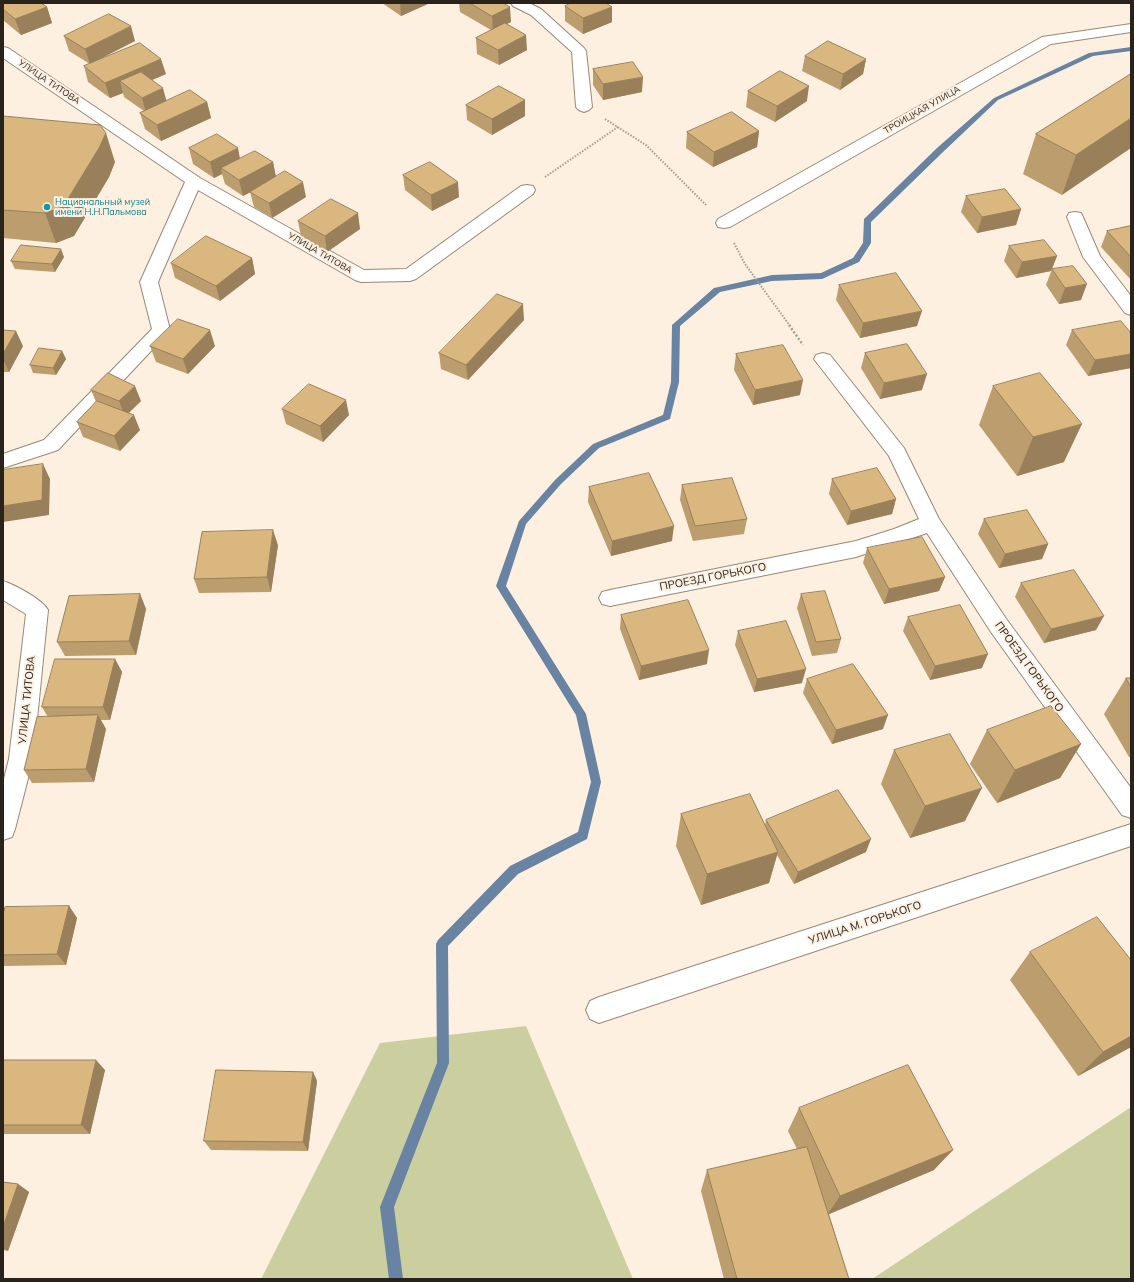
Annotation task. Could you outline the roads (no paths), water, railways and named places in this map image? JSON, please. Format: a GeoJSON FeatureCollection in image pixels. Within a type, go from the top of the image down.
{"type":"FeatureCollection","features":[{"type":"Feature","properties":{"kind":"street"},"geometry":{"type":"LineString","coordinates":[[518,3],[536,12],[579,51],[584,106]]}},
{"type":"Feature","properties":{"kind":"street","name":"ТРОИЦКАЯ УЛИЦА"},"geometry":{"type":"LineString","coordinates":[[724,223],[1047,40],[1131,28]]}},
{"type":"Feature","properties":{"kind":"street","name":"УЛИЦА ТИТОВА"},"geometry":{"type":"LineString","coordinates":[[3,51],[194,181],[361,276],[410,275],[527,190]]}},
{"type":"Feature","properties":{"kind":"street"},"geometry":{"type":"LineString","coordinates":[[3,461],[51,445],[161,330],[149,282],[194,181]]}},
{"type":"Feature","properties":{"kind":"street"},"geometry":{"type":"LineString","coordinates":[[1075,217],[1092,257],[1131,309]]}},
{"type":"Feature","properties":{"kind":"street","name":"ПРОЕЗД ГОРЬКОГО"},"geometry":{"type":"LineString","coordinates":[[823,359],[897,453],[931,524],[999,626],[1131,807]]}},
{"type":"Feature","properties":{"kind":"street","name":"ПРОЕЗД ГОРЬКОГО"},"geometry":{"type":"LineString","coordinates":[[610,598],[856,549],[931,524]]}},
{"type":"Feature","properties":{"kind":"street","name":"УЛИЦА ТИТОВА"},"geometry":{"type":"LineString","coordinates":[[3,589],[37,610],[12,759],[3,828]]}},
{"type":"Feature","properties":{"kind":"street","name":"УЛИЦА М. ГОРЬКОГО"},"geometry":{"type":"LineString","coordinates":[[599,1010],[1131,836]]}},
{"type":"Feature","properties":{"kind":"waterway"},"geometry":{"type":"LineString","coordinates":[[396,1279],[387,1207],[443,1063],[442,944],[514,870],[583,835],[596,782],[581,714],[501,586],[522,523],[558,482],[596,446],[667,417],[675,382],[676,325],[717,290],[772,278],[822,276],[856,260],[867,243],[867,221],[940,150],[996,99],[1091,54],[1131,49]]}},
{"type":"Feature","properties":{"kind":"place","name":"Национальный музей имени Н.Н.Пальмова"},"geometry":{"type":"Point","coordinates":[47,207]}}]}
